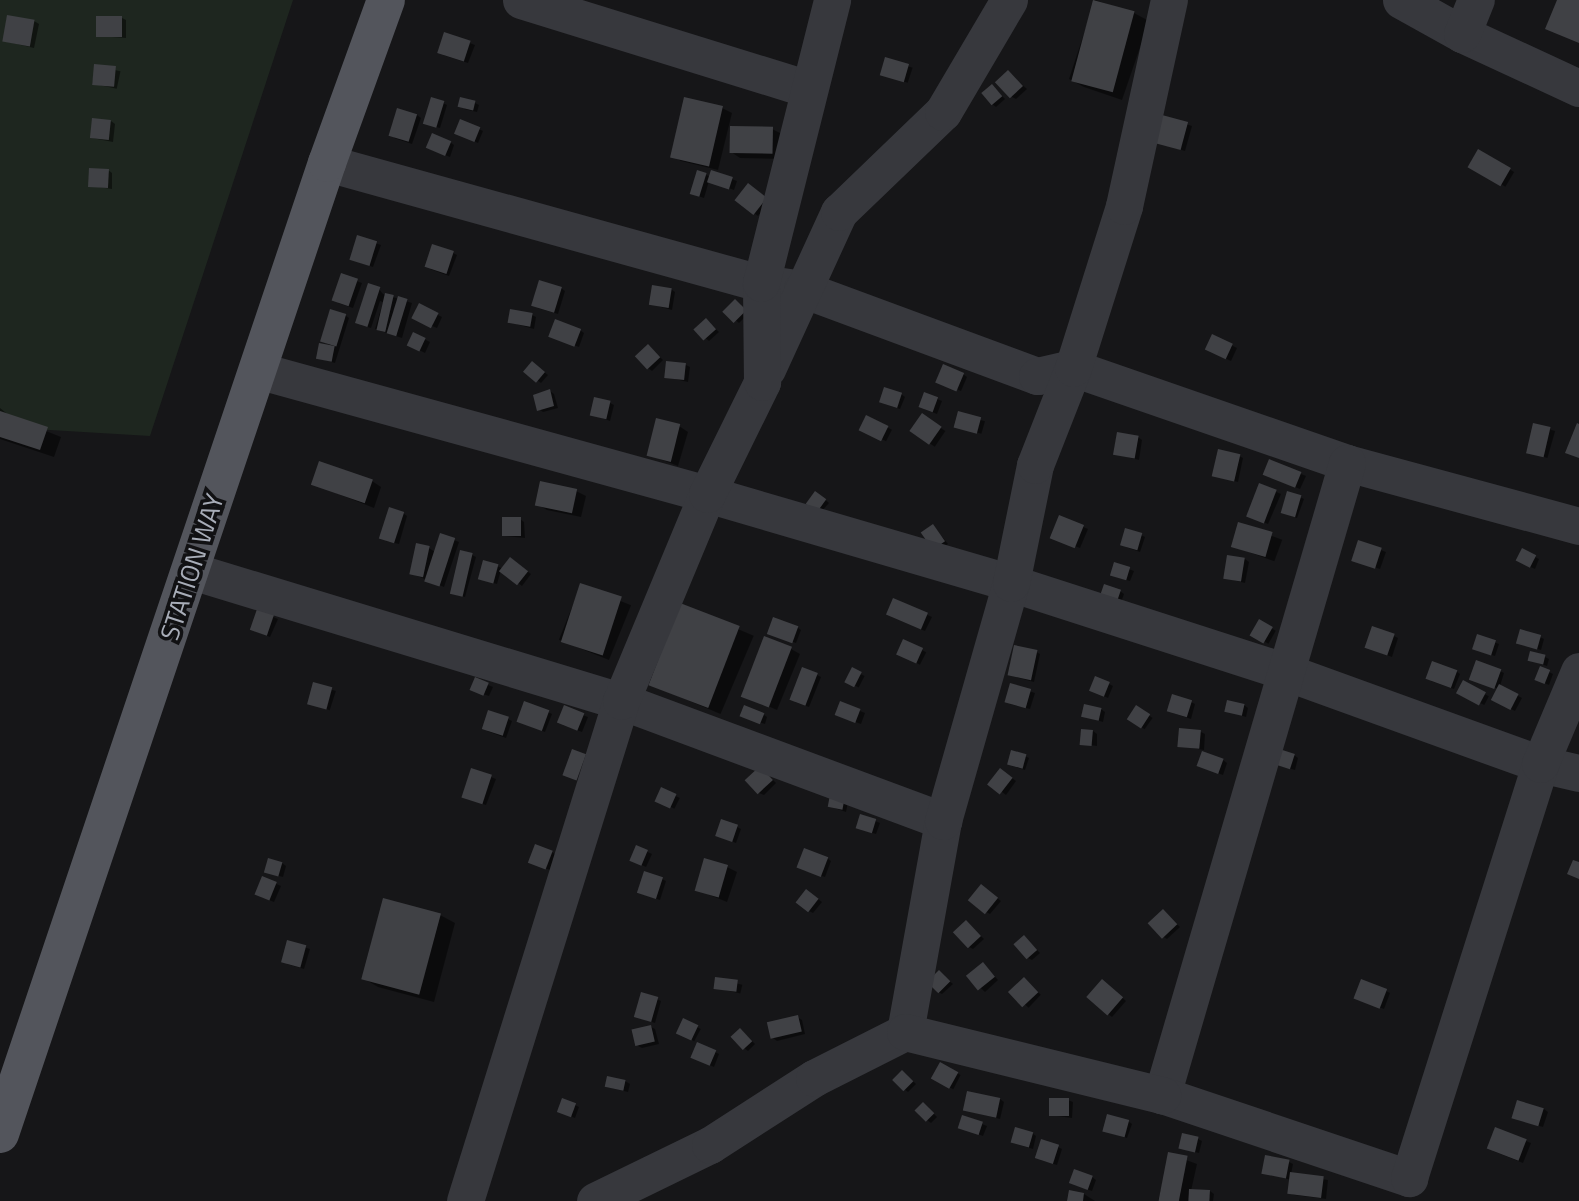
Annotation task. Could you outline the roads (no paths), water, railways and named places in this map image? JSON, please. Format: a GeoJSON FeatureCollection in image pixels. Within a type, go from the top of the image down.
{"type":"FeatureCollection","features":[{"type":"Feature","properties":{"kind":"main road","name":"STATION WAY"},"geometry":{"type":"LineString","coordinates":[[0,1135],[192,571],[203,528],[327,163],[386,0]]}},
{"type":"Feature","properties":{"kind":"street"},"geometry":{"type":"LineString","coordinates":[[521,0],[808,89]]}},
{"type":"Feature","properties":{"kind":"street"},"geometry":{"type":"LineString","coordinates":[[762,382],[761,283],[832,0]]}},
{"type":"Feature","properties":{"kind":"street"},"geometry":{"type":"LineString","coordinates":[[465,1201],[621,701],[707,494],[762,382],[838,212],[943,112],[1009,0]]}},
{"type":"Feature","properties":{"kind":"street"},"geometry":{"type":"LineString","coordinates":[[905,1032],[943,821],[1011,583],[1035,465],[1073,368],[1124,206],[1169,0]]}},
{"type":"Feature","properties":{"kind":"street"},"geometry":{"type":"LineString","coordinates":[[1401,0],[1462,34],[1579,88]]}},
{"type":"Feature","properties":{"kind":"street"},"geometry":{"type":"LineString","coordinates":[[1462,34],[1476,0]]}},
{"type":"Feature","properties":{"kind":"street"},"geometry":{"type":"LineString","coordinates":[[327,163],[761,283],[802,289],[1037,376],[1073,368],[1347,463],[1579,526]]}},
{"type":"Feature","properties":{"kind":"street"},"geometry":{"type":"LineString","coordinates":[[257,370],[707,494],[1011,583],[1286,672],[1539,764],[1579,773]]}},
{"type":"Feature","properties":{"kind":"street"},"geometry":{"type":"LineString","coordinates":[[1162,1095],[1347,463]]}},
{"type":"Feature","properties":{"kind":"street"},"geometry":{"type":"LineString","coordinates":[[192,571],[621,701],[943,821]]}},
{"type":"Feature","properties":{"kind":"street"},"geometry":{"type":"LineString","coordinates":[[595,1201],[710,1145],[814,1078],[905,1032],[1162,1095],[1409,1178],[1539,764],[1579,671]]}}]}
